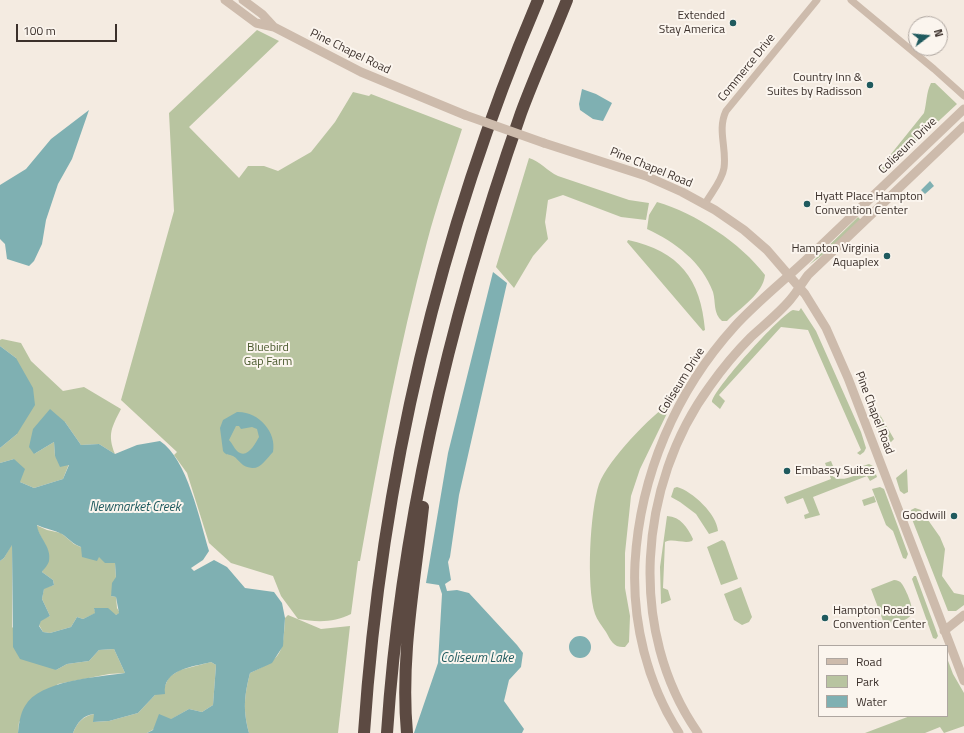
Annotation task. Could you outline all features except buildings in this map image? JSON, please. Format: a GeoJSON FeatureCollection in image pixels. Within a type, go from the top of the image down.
{"type":"FeatureCollection","features":[{"type":"Feature","properties":{"kind":"highway"},"geometry":{"type":"LineString","coordinates":[[364,733],[378,592],[394,488],[423,347],[469,184],[509,72],[538,0]]}},
{"type":"Feature","properties":{"kind":"highway"},"geometry":{"type":"LineString","coordinates":[[387,733],[396,634],[402,588],[416,502],[450,341],[494,192],[522,111],[567,0]]}},
{"type":"Feature","properties":{"kind":"highway"},"geometry":{"type":"LineString","coordinates":[[407,728],[406,675],[409,632],[435,409]]}},
{"type":"Feature","properties":{"kind":"highway"},"geometry":{"type":"LineString","coordinates":[[358,733],[369,675]]}},
{"type":"Feature","properties":{"kind":"street","name":"Pine Chapel Road"},"geometry":{"type":"LineString","coordinates":[[225,0],[256,23],[274,27],[361,72],[464,115],[646,176],[705,204],[744,230],[767,250],[790,275],[821,318],[841,361],[964,681]]}},
{"type":"Feature","properties":{"kind":"street","name":"Pine Chapel Road"},"geometry":{"type":"LineString","coordinates":[[243,0],[262,14],[274,27]]}},
{"type":"Feature","properties":{"kind":"street","name":"Commerce Drive"},"geometry":{"type":"LineString","coordinates":[[705,204],[723,172],[724,161],[721,127],[726,111],[817,0]]}},
{"type":"Feature","properties":{"kind":"street"},"geometry":{"type":"LineString","coordinates":[[851,0],[964,96]]}},
{"type":"Feature","properties":{"kind":"street","name":"Coliseum Drive"},"geometry":{"type":"LineString","coordinates":[[679,733],[659,696],[650,673],[638,625],[634,572],[641,513],[653,466],[664,436],[677,408],[696,376],[736,325],[964,109]]}},
{"type":"Feature","properties":{"kind":"street","name":"Coliseum Drive"},"geometry":{"type":"LineString","coordinates":[[698,733],[674,690],[665,668],[654,628],[650,597],[650,562],[659,502],[673,454],[684,429],[699,402],[725,366],[750,338],[788,302],[808,275],[964,126]]}},
{"type":"Feature","properties":{"kind":"street"},"geometry":{"type":"LineString","coordinates":[[944,631],[964,615]]}},
{"type":"Feature","properties":{"kind":"green space","name":"Bluebird Gap Farm"},"geometry":{"type":"Polygon","coordinates":[[[257,30],[279,41],[189,127],[239,178],[248,166],[264,166],[278,171],[311,152],[335,122],[353,92],[369,96],[371,94],[462,129],[439,200],[407,321],[382,441],[360,561],[358,561],[351,614],[332,620],[311,621],[298,619],[281,596],[273,576],[231,563],[209,543],[187,473],[174,455],[177,452],[121,400],[174,211],[169,113],[257,30]]]}},
{"type":"Feature","properties":{"kind":"green space"},"geometry":{"type":"Polygon","coordinates":[[[931,83],[935,83],[957,104],[884,172],[882,169],[883,164],[924,113],[928,90],[931,83]]]}},
{"type":"Feature","properties":{"kind":"green space"},"geometry":{"type":"Polygon","coordinates":[[[529,158],[537,161],[550,172],[558,176],[629,200],[649,203],[646,220],[621,217],[563,195],[548,200],[545,222],[548,239],[533,256],[514,288],[496,267],[529,158]]]}},
{"type":"Feature","properties":{"kind":"green space"},"geometry":{"type":"Polygon","coordinates":[[[657,202],[672,207],[702,221],[743,252],[765,275],[756,294],[727,321],[722,321],[717,315],[713,292],[702,271],[695,262],[668,240],[647,229],[649,215],[657,202]]]}},
{"type":"Feature","properties":{"kind":"green space"},"geometry":{"type":"Polygon","coordinates":[[[858,217],[861,220],[829,250],[809,265],[858,217]]]}},
{"type":"Feature","properties":{"kind":"green space"},"geometry":{"type":"Polygon","coordinates":[[[628,240],[646,245],[661,252],[674,260],[684,270],[692,282],[698,296],[703,312],[705,330],[703,331],[627,242],[628,240]]]}},
{"type":"Feature","properties":{"kind":"green space"},"geometry":{"type":"Polygon","coordinates":[[[801,308],[816,331],[861,432],[866,448],[860,455],[857,453],[861,450],[808,330],[781,327],[719,395],[725,401],[720,409],[712,402],[715,395],[734,369],[762,338],[786,315],[793,310],[799,311],[801,308]]]}},
{"type":"Feature","properties":{"kind":"green space"},"geometry":{"type":"Polygon","coordinates":[[[2,339],[21,343],[31,361],[63,391],[84,387],[121,409],[115,421],[111,436],[115,454],[99,444],[81,445],[65,422],[34,454],[54,442],[55,456],[69,464],[63,479],[34,488],[20,482],[14,459],[0,463],[0,448],[17,434],[16,358],[0,346],[0,340],[2,339]]]}},
{"type":"Feature","properties":{"kind":"green space"},"geometry":{"type":"Polygon","coordinates":[[[673,401],[640,469],[631,496],[625,553],[625,588],[630,616],[629,642],[625,647],[621,647],[615,645],[611,641],[595,614],[592,601],[590,549],[596,496],[599,484],[604,474],[621,451],[642,427],[673,401]]]}},
{"type":"Feature","properties":{"kind":"green space"},"geometry":{"type":"Polygon","coordinates":[[[875,412],[879,413],[894,439],[887,446],[889,454],[887,456],[873,414],[875,412]]]}},
{"type":"Feature","properties":{"kind":"green space"},"geometry":{"type":"Polygon","coordinates":[[[831,461],[835,471],[831,475],[835,478],[844,479],[865,471],[863,466],[869,464],[873,466],[877,477],[870,481],[867,476],[813,497],[820,515],[805,519],[804,515],[809,513],[803,498],[787,504],[784,497],[831,479],[825,463],[831,461]]]}},
{"type":"Feature","properties":{"kind":"green space"},"geometry":{"type":"Polygon","coordinates":[[[907,469],[908,492],[904,494],[900,491],[896,478],[907,469]]]}},
{"type":"Feature","properties":{"kind":"green space"},"geometry":{"type":"Polygon","coordinates":[[[677,487],[690,493],[703,504],[717,524],[718,531],[709,534],[696,514],[671,497],[674,488],[677,487]]]}},
{"type":"Feature","properties":{"kind":"green space"},"geometry":{"type":"Polygon","coordinates":[[[880,487],[884,489],[908,554],[906,559],[903,558],[893,531],[886,525],[872,489],[880,487]]]}},
{"type":"Feature","properties":{"kind":"green space"},"geometry":{"type":"Polygon","coordinates":[[[874,496],[876,502],[864,506],[862,500],[874,496]]]}},
{"type":"Feature","properties":{"kind":"green space"},"geometry":{"type":"Polygon","coordinates":[[[915,508],[921,510],[940,537],[945,549],[942,576],[954,593],[964,595],[964,605],[956,611],[948,611],[910,514],[911,510],[915,508]]]}},
{"type":"Feature","properties":{"kind":"green space"},"geometry":{"type":"Polygon","coordinates":[[[667,516],[676,518],[683,523],[693,539],[689,542],[665,542],[663,588],[668,590],[671,600],[661,604],[660,567],[667,516]]]}},
{"type":"Feature","properties":{"kind":"green space"},"geometry":{"type":"Polygon","coordinates":[[[36,525],[47,530],[61,533],[74,544],[115,563],[116,578],[111,596],[116,597],[117,608],[120,613],[116,615],[94,609],[96,613],[83,619],[77,617],[71,627],[50,633],[43,632],[39,625],[41,620],[50,616],[42,599],[44,588],[54,585],[53,580],[42,572],[46,564],[48,552],[36,525]]]}},
{"type":"Feature","properties":{"kind":"green space"},"geometry":{"type":"Polygon","coordinates":[[[722,540],[725,542],[738,579],[721,585],[707,547],[722,540]]]}},
{"type":"Feature","properties":{"kind":"green space"},"geometry":{"type":"Polygon","coordinates":[[[12,544],[12,627],[56,670],[67,664],[89,661],[99,650],[114,649],[125,673],[109,674],[58,684],[19,722],[18,733],[0,733],[0,561],[4,558],[12,544]]]}},
{"type":"Feature","properties":{"kind":"green space"},"geometry":{"type":"Polygon","coordinates":[[[916,576],[937,633],[938,636],[936,639],[933,638],[912,579],[916,576]]]}},
{"type":"Feature","properties":{"kind":"green space"},"geometry":{"type":"Polygon","coordinates":[[[894,580],[899,581],[904,587],[910,600],[912,612],[907,619],[885,626],[871,589],[894,580]]]}},
{"type":"Feature","properties":{"kind":"green space"},"geometry":{"type":"Polygon","coordinates":[[[741,587],[752,617],[749,622],[742,625],[734,620],[724,594],[741,587]]]}},
{"type":"Feature","properties":{"kind":"green space"},"geometry":{"type":"Polygon","coordinates":[[[288,615],[321,629],[350,626],[338,733],[249,733],[245,703],[246,689],[250,673],[269,663],[279,653],[282,647],[285,618],[288,615]]]}},
{"type":"Feature","properties":{"kind":"green space"},"geometry":{"type":"Polygon","coordinates":[[[948,661],[953,674],[964,693],[964,726],[944,733],[940,727],[925,733],[865,733],[907,717],[948,717],[948,661]]]}},
{"type":"Feature","properties":{"kind":"green space"},"geometry":{"type":"Polygon","coordinates":[[[211,662],[216,665],[213,705],[202,712],[189,709],[147,733],[73,733],[81,720],[90,715],[94,714],[94,722],[109,721],[138,713],[164,688],[169,677],[180,670],[211,662]]]}},
{"type":"Feature","properties":{"kind":"water"},"geometry":{"type":"Polygon","coordinates":[[[582,89],[596,94],[612,103],[603,121],[593,119],[580,110],[579,104],[582,89]]]}},
{"type":"Feature","properties":{"kind":"water"},"geometry":{"type":"Polygon","coordinates":[[[89,110],[72,159],[58,184],[46,220],[42,244],[34,261],[29,266],[7,259],[5,244],[0,239],[0,185],[26,169],[51,139],[89,110]]]}},
{"type":"Feature","properties":{"kind":"water"},"geometry":{"type":"Polygon","coordinates":[[[930,181],[934,186],[925,194],[921,190],[930,181]]]}},
{"type":"Feature","properties":{"kind":"water","name":"Coliseum Lake"},"geometry":{"type":"Polygon","coordinates":[[[493,272],[507,283],[459,495],[448,562],[451,580],[445,584],[447,591],[457,590],[469,593],[523,653],[521,667],[509,680],[504,701],[524,729],[522,733],[414,733],[438,663],[442,594],[439,585],[426,583],[448,453],[493,272]]]}},
{"type":"Feature","properties":{"kind":"water"},"geometry":{"type":"Polygon","coordinates":[[[0,346],[16,358],[33,388],[35,405],[17,434],[0,448],[0,346]]]}},
{"type":"Feature","properties":{"kind":"water","name":"Newmarket Creek"},"geometry":{"type":"Polygon","coordinates":[[[50,409],[65,422],[81,445],[99,444],[115,454],[137,445],[160,441],[169,449],[178,461],[185,475],[197,507],[209,551],[203,560],[191,568],[194,571],[214,560],[227,567],[245,588],[274,592],[282,603],[285,618],[283,646],[272,663],[250,673],[246,689],[245,703],[249,733],[147,733],[153,730],[159,714],[171,719],[189,709],[202,712],[213,705],[216,665],[211,662],[180,670],[173,674],[168,679],[165,686],[165,694],[155,695],[138,713],[109,721],[93,722],[94,714],[90,715],[81,720],[73,733],[18,733],[23,709],[32,697],[43,690],[70,681],[125,673],[114,649],[99,650],[89,661],[67,664],[56,670],[20,659],[13,647],[12,545],[4,558],[0,561],[0,463],[14,459],[25,469],[20,482],[34,488],[63,479],[69,465],[60,467],[55,456],[54,442],[34,454],[29,447],[33,429],[50,409]],[[37,525],[49,551],[47,565],[42,572],[53,580],[54,585],[44,589],[42,599],[50,616],[41,621],[39,626],[43,632],[50,633],[71,627],[77,617],[83,619],[95,613],[94,608],[108,608],[116,615],[119,613],[116,597],[111,596],[112,583],[116,577],[115,563],[105,563],[99,557],[97,561],[82,557],[81,547],[73,543],[62,534],[37,525]]]}},
{"type":"Feature","properties":{"kind":"water"},"geometry":{"type":"Polygon","coordinates":[[[237,412],[252,415],[259,419],[269,430],[272,437],[273,452],[261,465],[253,468],[243,465],[232,455],[224,453],[220,428],[223,420],[237,412]],[[236,426],[229,440],[237,451],[244,454],[250,450],[259,437],[257,429],[252,427],[241,429],[239,426],[236,426]]]}},
{"type":"Feature","properties":{"kind":"water"},"geometry":{"type":"Polygon","coordinates":[[[580,636],[588,639],[591,647],[588,655],[580,658],[572,655],[569,647],[572,639],[580,636]]]}},
{"type":"Feature","properties":{"kind":"place","name":"Extended Stay America"},"geometry":{"type":"Point","coordinates":[733,23]}},
{"type":"Feature","properties":{"kind":"place","name":"Country Inn & Suites by Radisson"},"geometry":{"type":"Point","coordinates":[870,85]}},
{"type":"Feature","properties":{"kind":"place","name":"Hyatt Place Hampton Convention Center"},"geometry":{"type":"Point","coordinates":[807,204]}},
{"type":"Feature","properties":{"kind":"place","name":"Hampton Virginia Aquaplex"},"geometry":{"type":"Point","coordinates":[887,256]}},
{"type":"Feature","properties":{"kind":"place","name":"Embassy Suites"},"geometry":{"type":"Point","coordinates":[787,471]}},
{"type":"Feature","properties":{"kind":"place","name":"Goodwill"},"geometry":{"type":"Point","coordinates":[954,516]}},
{"type":"Feature","properties":{"kind":"place","name":"Hampton Roads Convention Center"},"geometry":{"type":"Point","coordinates":[825,618]}}]}
